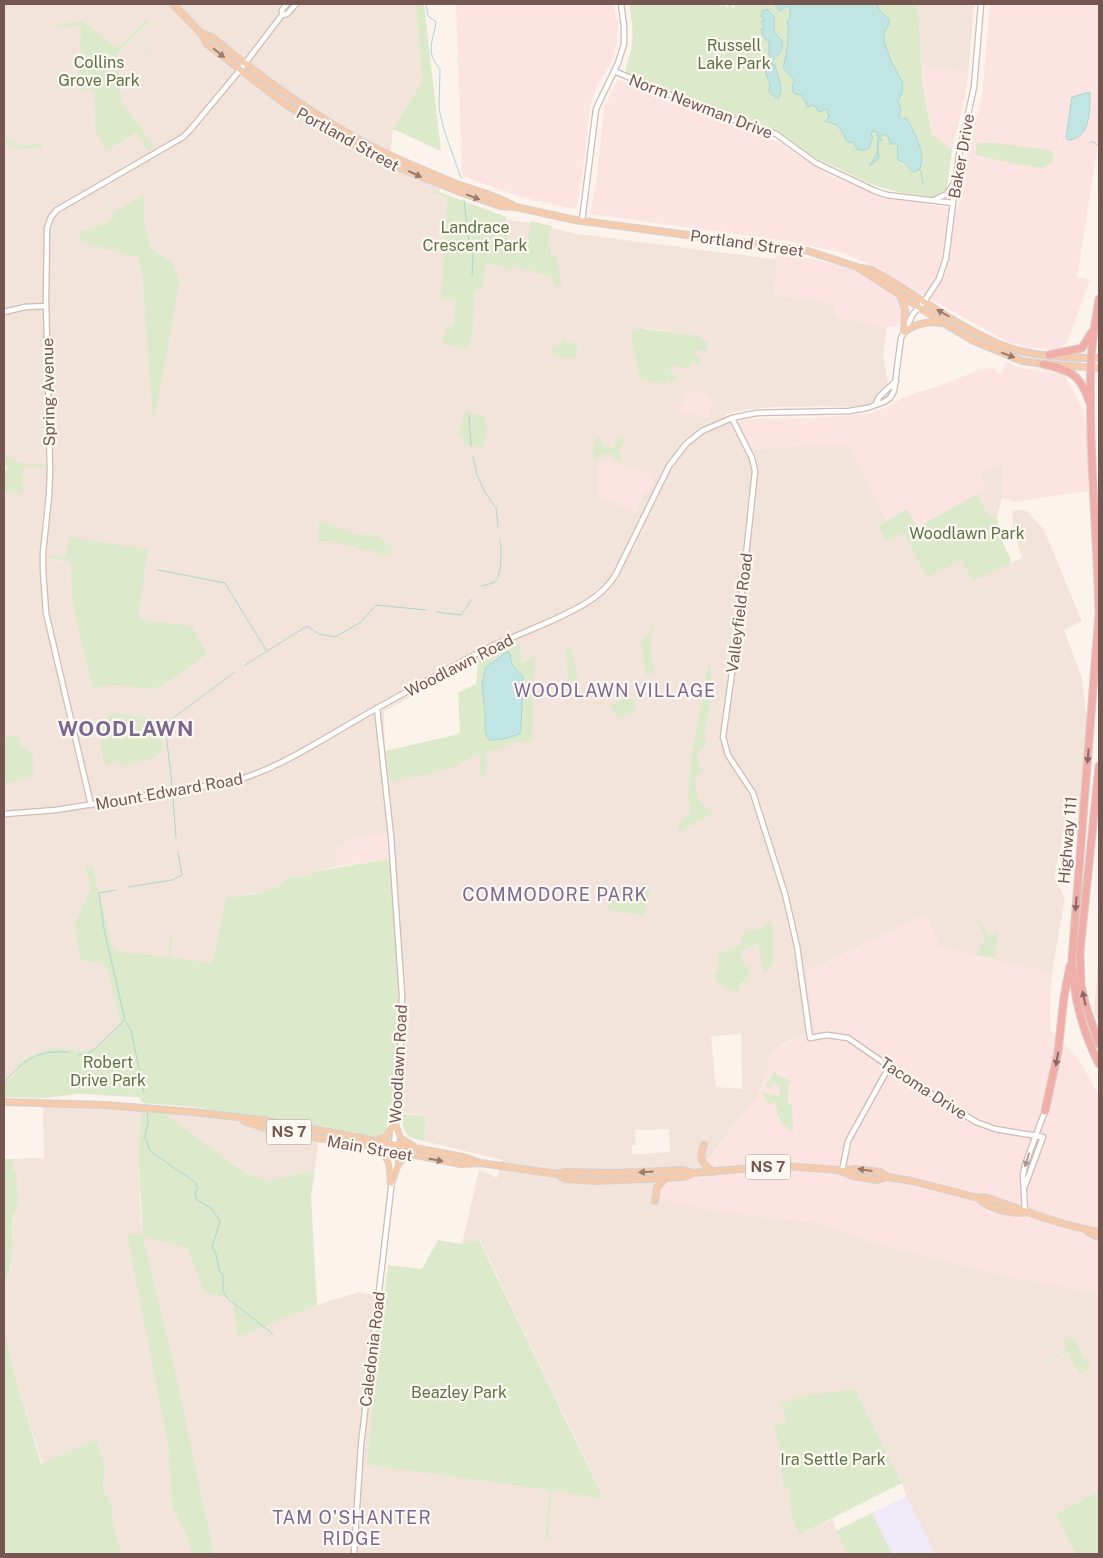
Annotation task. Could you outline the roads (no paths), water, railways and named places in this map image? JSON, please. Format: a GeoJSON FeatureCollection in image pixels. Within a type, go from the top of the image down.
{"type":"FeatureCollection","features":[{"type":"Feature","properties":{"kind":"highway"},"geometry":{"type":"LineString","coordinates":[[1099,299],[1094,327],[1095,367],[1091,406],[1099,620]]}},
{"type":"Feature","properties":{"kind":"highway"},"geometry":{"type":"LineString","coordinates":[[1049,355],[1082,348],[1094,327]]}},
{"type":"Feature","properties":{"kind":"highway"},"geometry":{"type":"LineString","coordinates":[[1043,364],[1070,372],[1085,388],[1091,406]]}},
{"type":"Feature","properties":{"kind":"highway","name":"Highway 111"},"geometry":{"type":"LineString","coordinates":[[1099,613],[1072,959],[1074,989],[1079,1016],[1099,1064]]}},
{"type":"Feature","properties":{"kind":"highway","name":"Highway 111"},"geometry":{"type":"LineString","coordinates":[[1099,766],[1080,952],[1082,992],[1099,1044]]}},
{"type":"Feature","properties":{"kind":"highway"},"geometry":{"type":"LineString","coordinates":[[1046,1111],[1057,1060],[1064,997],[1072,959]]}},
{"type":"Feature","properties":{"kind":"main road","name":"Portland Street"},"geometry":{"type":"LineString","coordinates":[[173,4],[201,32],[207,44],[284,104],[339,137],[379,158],[424,178],[500,206],[516,207],[582,221],[801,249],[872,270],[924,302],[1005,346],[1026,352],[1095,358]]}},
{"type":"Feature","properties":{"kind":"main road","name":"Portland Street"},"geometry":{"type":"LineString","coordinates":[[201,32],[212,37],[244,64],[308,109],[376,148],[434,175],[503,200],[516,207]]}},
{"type":"Feature","properties":{"kind":"main road","name":"Portland Street"},"geometry":{"type":"LineString","coordinates":[[857,267],[945,324],[974,341],[1003,354],[1043,364],[1095,367]]}},
{"type":"Feature","properties":{"kind":"main road"},"geometry":{"type":"LineString","coordinates":[[898,294],[903,300],[905,308],[904,332]]}},
{"type":"Feature","properties":{"kind":"main road"},"geometry":{"type":"LineString","coordinates":[[904,332],[912,327],[928,322],[945,324]]}},
{"type":"Feature","properties":{"kind":"main road","name":"Main Street"},"geometry":{"type":"LineString","coordinates":[[4,1102],[156,1109],[262,1120],[374,1141],[411,1155],[461,1164],[480,1164],[558,1174],[565,1172],[615,1174],[683,1170],[694,1173],[785,1166],[827,1168],[842,1171],[853,1176],[877,1180],[888,1177],[912,1181],[978,1198],[985,1196],[1025,1212],[1082,1229],[1099,1232]]}},
{"type":"Feature","properties":{"kind":"main road","name":"Main Street"},"geometry":{"type":"LineString","coordinates":[[233,1117],[262,1127],[366,1145],[417,1148],[467,1158],[480,1164]]}},
{"type":"Feature","properties":{"kind":"main road"},"geometry":{"type":"LineString","coordinates":[[374,1141],[386,1137],[395,1124]]}},
{"type":"Feature","properties":{"kind":"main road"},"geometry":{"type":"LineString","coordinates":[[395,1124],[400,1138],[417,1148]]}},
{"type":"Feature","properties":{"kind":"main road"},"geometry":{"type":"LineString","coordinates":[[366,1145],[388,1158],[391,1184]]}},
{"type":"Feature","properties":{"kind":"main road"},"geometry":{"type":"LineString","coordinates":[[704,1145],[700,1155],[702,1162],[713,1172]]}},
{"type":"Feature","properties":{"kind":"main road"},"geometry":{"type":"LineString","coordinates":[[391,1184],[399,1162],[411,1155]]}},
{"type":"Feature","properties":{"kind":"main road","name":"Main Street"},"geometry":{"type":"LineString","coordinates":[[558,1174],[565,1179],[595,1181],[684,1177],[694,1173]]}},
{"type":"Feature","properties":{"kind":"main road"},"geometry":{"type":"LineString","coordinates":[[655,1201],[657,1186],[667,1178]]}},
{"type":"Feature","properties":{"kind":"main road","name":"Main Street"},"geometry":{"type":"LineString","coordinates":[[1082,1229],[1099,1237]]}},
{"type":"Feature","properties":{"kind":"street"},"geometry":{"type":"LineString","coordinates":[[287,4],[282,10],[282,15],[287,14],[296,4]]}},
{"type":"Feature","properties":{"kind":"street"},"geometry":{"type":"LineString","coordinates":[[582,221],[596,109],[622,54],[624,44],[621,4]]}},
{"type":"Feature","properties":{"kind":"street","name":"Baker Drive"},"geometry":{"type":"LineString","coordinates":[[924,302],[939,279],[945,263],[959,155],[974,87],[981,4]]}},
{"type":"Feature","properties":{"kind":"street","name":"Spring Avenue"},"geometry":{"type":"LineString","coordinates":[[90,805],[52,642],[45,599],[43,552],[50,471],[46,232],[54,214],[61,208],[166,148],[190,130],[240,70],[282,15]]}},
{"type":"Feature","properties":{"kind":"street","name":"Norm Newman Drive"},"geometry":{"type":"LineString","coordinates":[[614,72],[712,112],[776,134],[816,163],[862,186],[887,194],[953,202]]}},
{"type":"Feature","properties":{"kind":"street"},"geometry":{"type":"LineString","coordinates":[[934,200],[948,194],[955,180]]}},
{"type":"Feature","properties":{"kind":"street","name":"Woodlawn Road"},"geometry":{"type":"LineString","coordinates":[[393,1147],[400,1075],[402,995],[391,836],[377,708],[486,649],[570,612],[593,599],[609,584],[616,574],[662,480],[679,452],[702,431],[732,418],[756,413],[857,410],[884,402],[890,398],[894,391],[900,344],[904,332],[912,316],[924,302]]}},
{"type":"Feature","properties":{"kind":"street"},"geometry":{"type":"LineString","coordinates":[[4,312],[25,307],[46,306]]}},
{"type":"Feature","properties":{"kind":"street"},"geometry":{"type":"LineString","coordinates":[[876,404],[888,387],[896,380]]}},
{"type":"Feature","properties":{"kind":"street","name":"Valleyfield Road"},"geometry":{"type":"LineString","coordinates":[[732,418],[752,458],[755,471],[738,630],[723,737],[728,755],[753,793],[785,894],[797,946],[810,1038]]}},
{"type":"Feature","properties":{"kind":"street","name":"Mount Edward Road"},"geometry":{"type":"LineString","coordinates":[[4,814],[90,805],[246,778],[278,765],[377,708]]}},
{"type":"Feature","properties":{"kind":"street","name":"Tacoma Drive"},"geometry":{"type":"LineString","coordinates":[[810,1038],[829,1035],[848,1038],[889,1067],[979,1123],[1043,1137],[1025,1186]]}},
{"type":"Feature","properties":{"kind":"street"},"geometry":{"type":"LineString","coordinates":[[842,1171],[848,1141],[889,1067]]}},
{"type":"Feature","properties":{"kind":"street"},"geometry":{"type":"LineString","coordinates":[[1025,1212],[1023,1175],[1025,1165],[1046,1111]]}},
{"type":"Feature","properties":{"kind":"street","name":"Caledonia Road"},"geometry":{"type":"LineString","coordinates":[[354,1554],[361,1445],[391,1184],[393,1147]]}},
{"type":"Feature","properties":{"kind":"water"},"geometry":{"type":"Polygon","coordinates":[[[774,4],[876,4],[889,19],[889,24],[884,32],[884,41],[891,61],[903,83],[902,93],[898,101],[901,109],[899,116],[907,119],[919,144],[922,158],[919,170],[913,172],[898,160],[898,144],[890,144],[889,138],[885,134],[879,137],[882,140],[879,141],[879,158],[869,166],[877,154],[878,133],[872,132],[871,135],[873,137],[869,148],[858,150],[852,141],[850,143],[846,140],[837,125],[825,121],[829,117],[827,109],[819,112],[814,105],[806,107],[806,101],[802,95],[792,91],[794,80],[783,68],[790,6],[780,11],[774,4]]]}},
{"type":"Feature","properties":{"kind":"water"},"geometry":{"type":"Polygon","coordinates":[[[767,9],[774,16],[774,32],[780,38],[783,45],[771,63],[775,65],[780,82],[781,91],[778,99],[769,92],[770,84],[765,71],[771,59],[769,55],[769,40],[765,40],[761,29],[765,28],[761,22],[765,20],[761,16],[763,11],[767,9]]]}},
{"type":"Feature","properties":{"kind":"water"},"geometry":{"type":"Polygon","coordinates":[[[1090,92],[1088,122],[1085,129],[1076,138],[1068,140],[1066,137],[1072,97],[1090,92]]]}},
{"type":"Feature","properties":{"kind":"water"},"geometry":{"type":"Polygon","coordinates":[[[506,652],[509,652],[512,664],[523,677],[521,729],[520,734],[504,739],[490,740],[486,735],[482,687],[485,668],[506,652]]]}},
{"type":"Feature","properties":{"kind":"waterway"},"geometry":{"type":"LineString","coordinates":[[426,4],[428,16],[436,22],[431,52],[435,63],[440,69],[439,109],[444,130],[461,178]]}},
{"type":"Feature","properties":{"kind":"waterway"},"geometry":{"type":"LineString","coordinates":[[1090,142],[1094,142],[1099,147]]}},
{"type":"Feature","properties":{"kind":"waterway"},"geometry":{"type":"LineString","coordinates":[[919,169],[923,184]]}},
{"type":"Feature","properties":{"kind":"waterway"},"geometry":{"type":"LineString","coordinates":[[464,200],[468,236],[473,254],[472,276]]}},
{"type":"Feature","properties":{"kind":"waterway"},"geometry":{"type":"LineString","coordinates":[[469,415],[471,446]]}},
{"type":"Feature","properties":{"kind":"waterway"},"geometry":{"type":"LineString","coordinates":[[473,457],[477,475],[485,492],[496,508],[498,527]]}},
{"type":"Feature","properties":{"kind":"waterway"},"geometry":{"type":"LineString","coordinates":[[482,586],[494,582],[499,575],[500,540]]}},
{"type":"Feature","properties":{"kind":"waterway"},"geometry":{"type":"LineString","coordinates":[[158,570],[225,583],[266,650]]}},
{"type":"Feature","properties":{"kind":"waterway"},"geometry":{"type":"LineString","coordinates":[[436,612],[461,615],[472,599]]}},
{"type":"Feature","properties":{"kind":"waterway"},"geometry":{"type":"LineString","coordinates":[[245,665],[307,626],[319,634],[335,637],[361,622],[376,605],[426,610]]}},
{"type":"Feature","properties":{"kind":"waterway"},"geometry":{"type":"LineString","coordinates":[[172,785],[165,724],[235,672]]}},
{"type":"Feature","properties":{"kind":"waterway"},"geometry":{"type":"LineString","coordinates":[[173,798],[176,838]]}},
{"type":"Feature","properties":{"kind":"waterway"},"geometry":{"type":"LineString","coordinates":[[128,887],[172,880],[182,875],[178,852]]}},
{"type":"Feature","properties":{"kind":"waterway"},"geometry":{"type":"LineString","coordinates":[[78,1055],[90,1053],[125,1020],[104,929],[99,893],[116,890]]}},
{"type":"Feature","properties":{"kind":"waterway"},"geometry":{"type":"LineString","coordinates":[[126,1022],[131,1030],[144,1093]]}},
{"type":"Feature","properties":{"kind":"waterway"},"geometry":{"type":"LineString","coordinates":[[4,1082],[18,1068],[32,1058],[47,1053],[68,1052]]}},
{"type":"Feature","properties":{"kind":"waterway"},"geometry":{"type":"LineString","coordinates":[[147,1113],[148,1122],[145,1136],[150,1151],[195,1182],[198,1187],[195,1193],[196,1199],[212,1209],[220,1221],[212,1247],[216,1254],[219,1270],[223,1275],[223,1290],[227,1298],[273,1334]]}},
{"type":"Feature","properties":{"kind":"district","name":"WOODLAWN VILLAGE"},"geometry":{"type":"Point","coordinates":[615,691]}},
{"type":"Feature","properties":{"kind":"district","name":"WOODLAWN"},"geometry":{"type":"Point","coordinates":[126,729]}},
{"type":"Feature","properties":{"kind":"district","name":"COMMODORE PARK"},"geometry":{"type":"Point","coordinates":[555,895]}},
{"type":"Feature","properties":{"kind":"district","name":"TAM O'SHANTER RIDGE"},"geometry":{"type":"Point","coordinates":[352,1528]}},
{"type":"Feature","properties":{"kind":"park label","name":"Russell Lake Park"},"geometry":{"type":"Point","coordinates":[734,54]}},
{"type":"Feature","properties":{"kind":"park label","name":"Collins Grove Park"},"geometry":{"type":"Point","coordinates":[99,71]}},
{"type":"Feature","properties":{"kind":"park label","name":"Landrace Crescent Park"},"geometry":{"type":"Point","coordinates":[475,236]}},
{"type":"Feature","properties":{"kind":"park label","name":"Woodlawn Park"},"geometry":{"type":"Point","coordinates":[967,533]}},
{"type":"Feature","properties":{"kind":"park label","name":"Robert Drive Park"},"geometry":{"type":"Point","coordinates":[108,1071]}},
{"type":"Feature","properties":{"kind":"park label","name":"Beazley Park"},"geometry":{"type":"Point","coordinates":[459,1392]}},
{"type":"Feature","properties":{"kind":"park label","name":"Ira Settle Park"},"geometry":{"type":"Point","coordinates":[833,1459]}}]}
